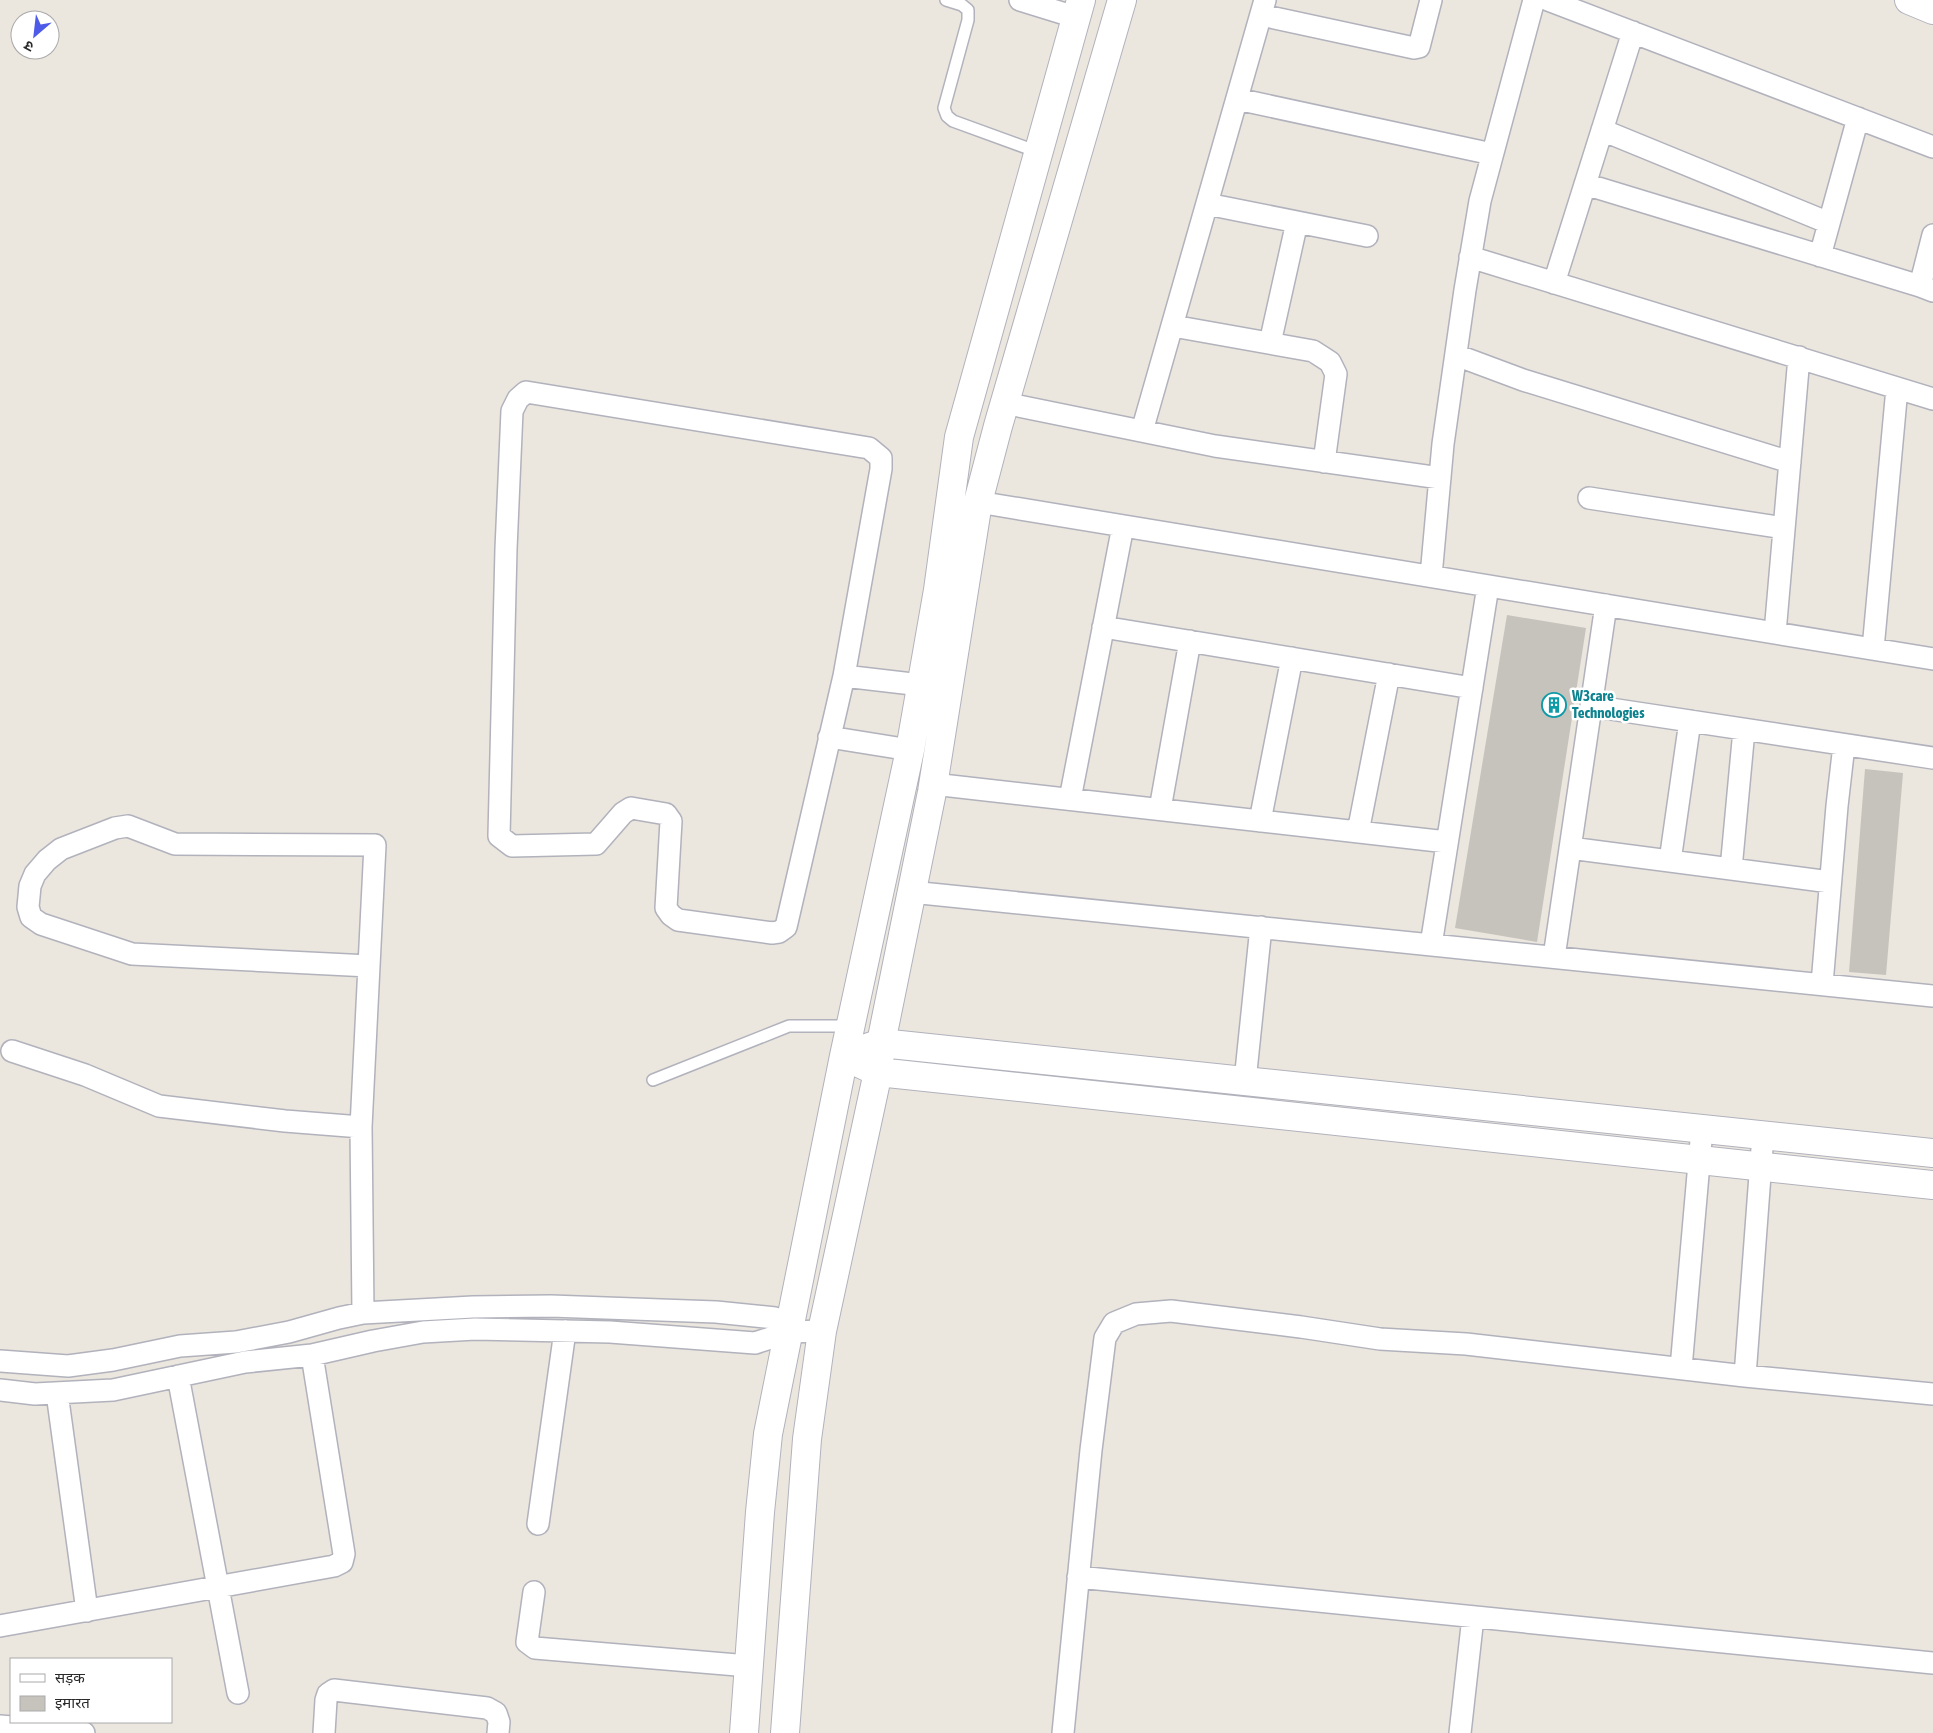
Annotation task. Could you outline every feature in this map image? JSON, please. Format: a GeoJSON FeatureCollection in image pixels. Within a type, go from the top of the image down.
{"type":"FeatureCollection","features":[{"type":"Feature","properties":{"kind":"street"},"geometry":{"type":"LineString","coordinates":[[744,1733],[760,1512],[768,1434],[850,1026],[910,750],[938,590],[959,437],[1078,9],[1020,0]]}},
{"type":"Feature","properties":{"kind":"street"},"geometry":{"type":"LineString","coordinates":[[785,1733],[806,1439],[822,1331],[878,1072],[882,1042],[933,784],[978,502],[1004,403],[1122,0]]}},
{"type":"Feature","properties":{"kind":"street"},"geometry":{"type":"LineString","coordinates":[[1142,431],[1263,8],[1414,48],[1419,46],[1431,0]]}},
{"type":"Feature","properties":{"kind":"street"},"geometry":{"type":"LineString","coordinates":[[1430,576],[1456,354],[1480,201],[1534,0]]}},
{"type":"Feature","properties":{"kind":"street"},"geometry":{"type":"LineString","coordinates":[[1548,0],[1933,147]]}},
{"type":"Feature","properties":{"kind":"street"},"geometry":{"type":"LineString","coordinates":[[1909,0],[1933,10]]}},
{"type":"Feature","properties":{"kind":"street"},"geometry":{"type":"LineString","coordinates":[[1554,282],[1632,32]]}},
{"type":"Feature","properties":{"kind":"street"},"geometry":{"type":"LineString","coordinates":[[1237,99],[1492,154]]}},
{"type":"Feature","properties":{"kind":"street"},"geometry":{"type":"LineString","coordinates":[[1820,256],[1858,118]]}},
{"type":"Feature","properties":{"kind":"street"},"geometry":{"type":"LineString","coordinates":[[1602,130],[1830,222]]}},
{"type":"Feature","properties":{"kind":"street"},"geometry":{"type":"LineString","coordinates":[[1585,184],[1926,288],[1933,235]]}},
{"type":"Feature","properties":{"kind":"street"},"geometry":{"type":"LineString","coordinates":[[1207,204],[1367,236]]}},
{"type":"Feature","properties":{"kind":"street"},"geometry":{"type":"LineString","coordinates":[[1270,343],[1297,222]]}},
{"type":"Feature","properties":{"kind":"street"},"geometry":{"type":"LineString","coordinates":[[1470,257],[1933,398]]}},
{"type":"Feature","properties":{"kind":"street"},"geometry":{"type":"LineString","coordinates":[[1173,326],[1313,351],[1330,362],[1336,374],[1324,462]]}},
{"type":"Feature","properties":{"kind":"street"},"geometry":{"type":"LineString","coordinates":[[1456,354],[1523,380],[1790,462]]}},
{"type":"Feature","properties":{"kind":"street"},"geometry":{"type":"LineString","coordinates":[[1775,633],[1798,357]]}},
{"type":"Feature","properties":{"kind":"street"},"geometry":{"type":"LineString","coordinates":[[1874,649],[1897,388]]}},
{"type":"Feature","properties":{"kind":"street"},"geometry":{"type":"LineString","coordinates":[[526,392],[869,448],[881,458],[881,469],[844,676],[829,737],[786,927],[779,932],[772,933],[678,920],[671,915],[666,908],[671,821],[666,814],[631,808],[622,813],[596,844],[512,846],[499,836],[506,550],[512,411],[518,399],[526,392]]}},
{"type":"Feature","properties":{"kind":"street"},"geometry":{"type":"LineString","coordinates":[[1004,403],[1215,446],[1440,478]]}},
{"type":"Feature","properties":{"kind":"street"},"geometry":{"type":"LineString","coordinates":[[1589,498],[1784,528]]}},
{"type":"Feature","properties":{"kind":"street"},"geometry":{"type":"LineString","coordinates":[[978,502],[1933,659]]}},
{"type":"Feature","properties":{"kind":"street"},"geometry":{"type":"LineString","coordinates":[[1070,799],[1123,526]]}},
{"type":"Feature","properties":{"kind":"street"},"geometry":{"type":"LineString","coordinates":[[1431,944],[1488,586]]}},
{"type":"Feature","properties":{"kind":"street"},"geometry":{"type":"LineString","coordinates":[[1554,957],[1606,605]]}},
{"type":"Feature","properties":{"kind":"street"},"geometry":{"type":"LineString","coordinates":[[1103,627],[1472,688]]}},
{"type":"Feature","properties":{"kind":"street"},"geometry":{"type":"LineString","coordinates":[[1160,809],[1190,641]]}},
{"type":"Feature","properties":{"kind":"street"},"geometry":{"type":"LineString","coordinates":[[1260,821],[1292,658]]}},
{"type":"Feature","properties":{"kind":"street"},"geometry":{"type":"LineString","coordinates":[[1358,832],[1389,674]]}},
{"type":"Feature","properties":{"kind":"street"},"geometry":{"type":"LineString","coordinates":[[844,676],[922,685]]}},
{"type":"Feature","properties":{"kind":"street"},"geometry":{"type":"LineString","coordinates":[[1591,706],[1933,758]]}},
{"type":"Feature","properties":{"kind":"street"},"geometry":{"type":"LineString","coordinates":[[1670,861],[1690,721]]}},
{"type":"Feature","properties":{"kind":"street"},"geometry":{"type":"LineString","coordinates":[[1731,869],[1744,730]]}},
{"type":"Feature","properties":{"kind":"street"},"geometry":{"type":"LineString","coordinates":[[829,737],[910,750]]}},
{"type":"Feature","properties":{"kind":"street"},"geometry":{"type":"LineString","coordinates":[[1822,984],[1844,745]]}},
{"type":"Feature","properties":{"kind":"street"},"geometry":{"type":"LineString","coordinates":[[933,784],[1447,842]]}},
{"type":"Feature","properties":{"kind":"street"},"geometry":{"type":"LineString","coordinates":[[363,1313],[362,1127],[375,845],[175,844],[128,826],[115,828],[61,848],[35,874],[30,886],[28,907],[31,917],[41,924],[132,954],[369,966]]}},
{"type":"Feature","properties":{"kind":"street"},"geometry":{"type":"LineString","coordinates":[[1570,848],[1830,882]]}},
{"type":"Feature","properties":{"kind":"street"},"geometry":{"type":"LineString","coordinates":[[911,892],[1933,996]]}},
{"type":"Feature","properties":{"kind":"street"},"geometry":{"type":"LineString","coordinates":[[1245,1081],[1261,927]]}},
{"type":"Feature","properties":{"kind":"street"},"geometry":{"type":"LineString","coordinates":[[844,1056],[882,1042],[1933,1153]]}},
{"type":"Feature","properties":{"kind":"street"},"geometry":{"type":"LineString","coordinates":[[12,1050],[85,1075],[159,1106],[266,1119],[362,1127]]}},
{"type":"Feature","properties":{"kind":"street"},"geometry":{"type":"LineString","coordinates":[[844,1056],[878,1072],[1933,1185]]}},
{"type":"Feature","properties":{"kind":"street"},"geometry":{"type":"LineString","coordinates":[[1681,1368],[1702,1129]]}},
{"type":"Feature","properties":{"kind":"street"},"geometry":{"type":"LineString","coordinates":[[1745,1376],[1764,1135]]}},
{"type":"Feature","properties":{"kind":"street"},"geometry":{"type":"LineString","coordinates":[[0,1361],[68,1366],[113,1360],[180,1346],[236,1342],[289,1332],[363,1313],[512,1306],[716,1312],[775,1318],[789,1332]]}},
{"type":"Feature","properties":{"kind":"street"},"geometry":{"type":"LineString","coordinates":[[1063,1733],[1091,1450],[1105,1338],[1114,1324],[1136,1314],[1171,1311],[1380,1339],[1466,1344],[1745,1376],[1933,1394]]}},
{"type":"Feature","properties":{"kind":"street"},"geometry":{"type":"LineString","coordinates":[[0,1390],[35,1394],[113,1390],[245,1362],[312,1355],[423,1332],[475,1329],[610,1332],[755,1343],[789,1332],[822,1331]]}},
{"type":"Feature","properties":{"kind":"street"},"geometry":{"type":"LineString","coordinates":[[538,1524],[565,1331]]}},
{"type":"Feature","properties":{"kind":"street"},"geometry":{"type":"LineString","coordinates":[[0,1626],[334,1566],[342,1562],[344,1554],[312,1355]]}},
{"type":"Feature","properties":{"kind":"street"},"geometry":{"type":"LineString","coordinates":[[178,1376],[238,1694]]}},
{"type":"Feature","properties":{"kind":"street"},"geometry":{"type":"LineString","coordinates":[[57,1393],[87,1611]]}},
{"type":"Feature","properties":{"kind":"street"},"geometry":{"type":"LineString","coordinates":[[1078,1578],[1933,1663]]}},
{"type":"Feature","properties":{"kind":"street"},"geometry":{"type":"LineString","coordinates":[[534,1592],[527,1642],[535,1648],[749,1666]]}},
{"type":"Feature","properties":{"kind":"street"},"geometry":{"type":"LineString","coordinates":[[1460,1733],[1473,1617]]}},
{"type":"Feature","properties":{"kind":"street"},"geometry":{"type":"LineString","coordinates":[[324,1733],[326,1700],[328,1694],[334,1690],[486,1708],[496,1713],[498,1733]]}},
{"type":"Feature","properties":{"kind":"street"},"geometry":{"type":"LineString","coordinates":[[0,1726],[84,1733]]}},
{"type":"Feature","properties":{"kind":"lane"},"geometry":{"type":"LineString","coordinates":[[946,0],[968,10],[968,20],[944,108],[947,116],[953,122],[1038,152]]}},
{"type":"Feature","properties":{"kind":"lane"},"geometry":{"type":"LineString","coordinates":[[653,1080],[789,1026],[850,1026]]}},
{"type":"Feature","properties":{"kind":"building"},"geometry":{"type":"Polygon","coordinates":[[[1507,615],[1586,628],[1537,942],[1455,928],[1507,615]]]}},
{"type":"Feature","properties":{"kind":"building"},"geometry":{"type":"Polygon","coordinates":[[[1865,769],[1903,773],[1886,975],[1849,972],[1865,769]]]}},
{"type":"Feature","properties":{"kind":"place","name":"W3care Technologies"},"geometry":{"type":"Point","coordinates":[1554,705]}}]}
